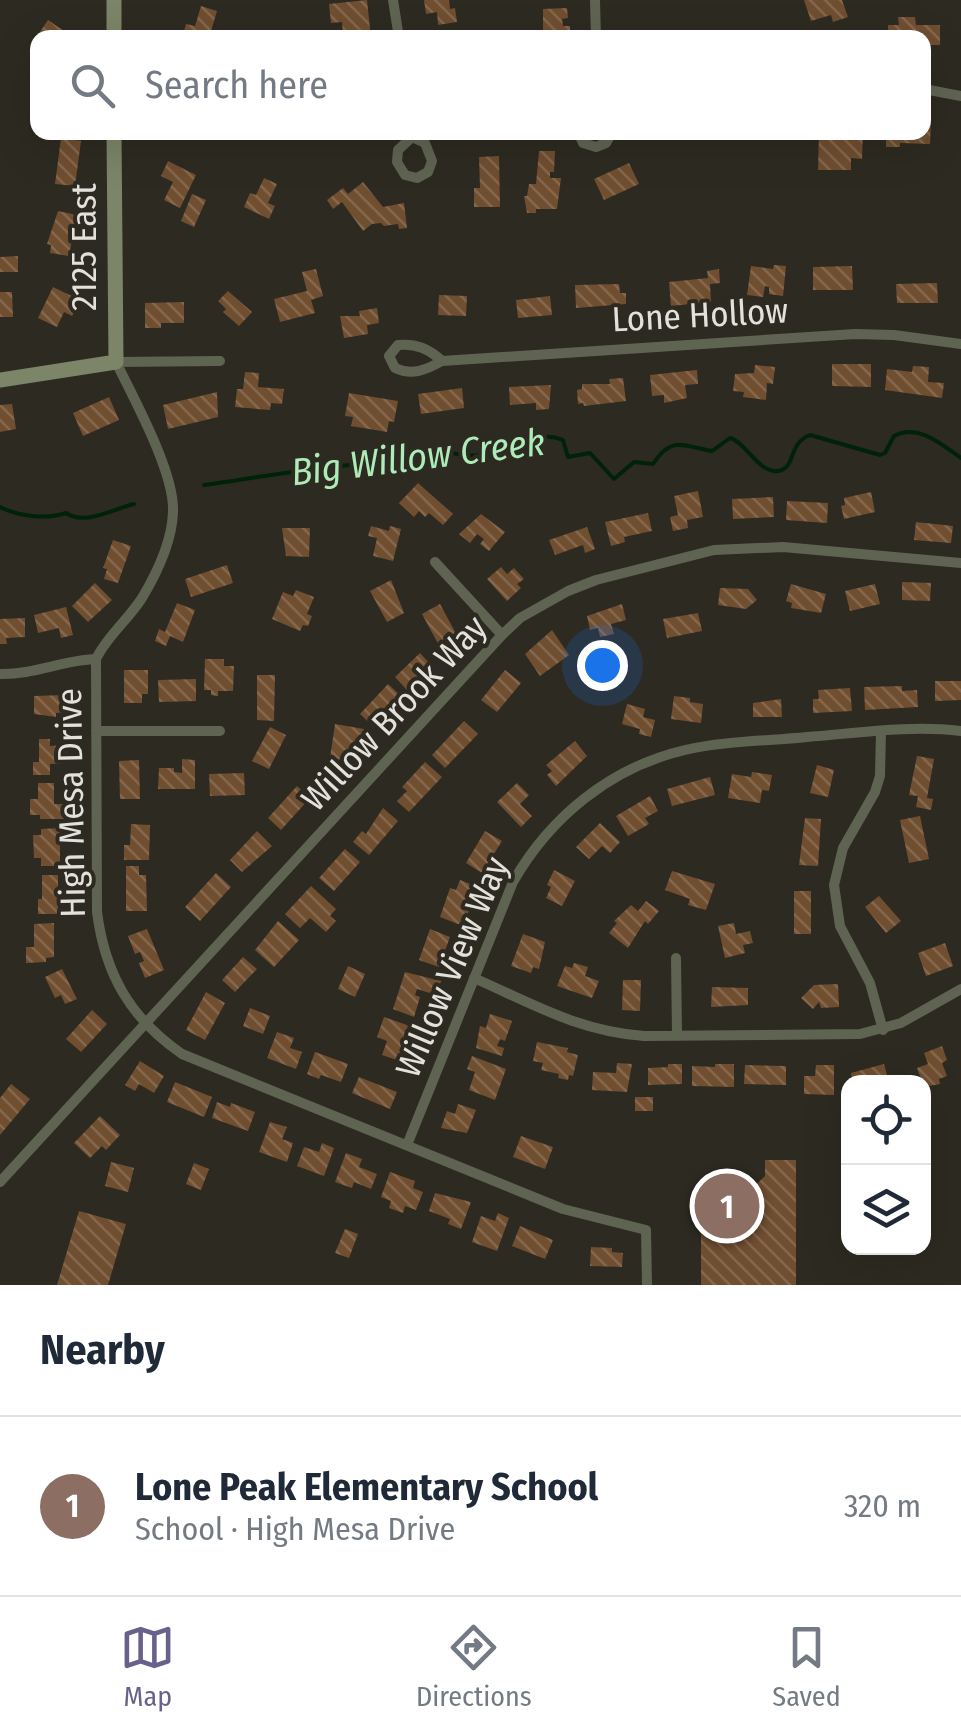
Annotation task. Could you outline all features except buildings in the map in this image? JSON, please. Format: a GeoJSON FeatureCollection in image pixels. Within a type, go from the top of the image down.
{"type":"FeatureCollection","features":[{"type":"Feature","properties":{"kind":"street"},"geometry":{"type":"LineString","coordinates":[[114,0],[114,30]]}},
{"type":"Feature","properties":{"kind":"street"},"geometry":{"type":"LineString","coordinates":[[393,0],[398,30]]}},
{"type":"Feature","properties":{"kind":"street"},"geometry":{"type":"LineString","coordinates":[[596,0],[596,30]]}},
{"type":"Feature","properties":{"kind":"street"},"geometry":{"type":"LineString","coordinates":[[931,90],[961,96]]}},
{"type":"Feature","properties":{"kind":"street","name":"2125 East"},"geometry":{"type":"LineString","coordinates":[[114,140],[116,362]]}},
{"type":"Feature","properties":{"kind":"street"},"geometry":{"type":"LineString","coordinates":[[582,140],[596,147],[608,140]]}},
{"type":"Feature","properties":{"kind":"street","name":"Lone Hollow"},"geometry":{"type":"LineString","coordinates":[[442,361],[433,352],[409,344],[398,346],[389,356],[394,368],[408,372],[428,369],[442,361],[855,334],[961,344]]}},
{"type":"Feature","properties":{"kind":"street"},"geometry":{"type":"LineString","coordinates":[[0,380],[116,362],[220,361]]}},
{"type":"Feature","properties":{"kind":"street","name":"High Mesa Drive"},"geometry":{"type":"LineString","coordinates":[[116,362],[165,471],[173,510],[168,540],[143,596],[96,659],[97,912],[100,939],[116,986],[144,1024],[182,1054],[563,1209],[646,1230],[647,1285]]}},
{"type":"Feature","properties":{"kind":"street","name":"Willow Brook Way"},"geometry":{"type":"LineString","coordinates":[[0,1182],[502,636],[531,610],[596,580],[714,550],[783,546],[961,563]]}},
{"type":"Feature","properties":{"kind":"street"},"geometry":{"type":"LineString","coordinates":[[434,562],[502,636]]}},
{"type":"Feature","properties":{"kind":"street"},"geometry":{"type":"LineString","coordinates":[[0,674],[38,672],[96,659]]}},
{"type":"Feature","properties":{"kind":"street"},"geometry":{"type":"LineString","coordinates":[[882,730],[880,776],[844,848],[834,885],[840,926],[870,983],[883,1030]]}},
{"type":"Feature","properties":{"kind":"street","name":"Willow View Way"},"geometry":{"type":"LineString","coordinates":[[407,1145],[524,863],[560,819],[615,777],[685,750],[882,730],[961,731]]}},
{"type":"Feature","properties":{"kind":"street"},"geometry":{"type":"LineString","coordinates":[[96,731],[220,731]]}},
{"type":"Feature","properties":{"kind":"street"},"geometry":{"type":"LineString","coordinates":[[676,958],[677,1036]]}},
{"type":"Feature","properties":{"kind":"street"},"geometry":{"type":"LineString","coordinates":[[474,978],[590,1028],[617,1034],[677,1036],[836,1036],[883,1030],[920,1014],[961,988]]}},
{"type":"Feature","properties":{"kind":"waterway","name":"Big Willow Creek"},"geometry":{"type":"LineString","coordinates":[[204,485],[349,465],[370,457],[390,458],[423,450],[483,455],[542,437],[563,440],[568,457],[590,453],[614,479],[634,462],[653,464],[673,446],[712,451],[730,438],[774,471],[786,467],[799,443],[810,435],[880,455],[894,436],[912,432],[937,441],[961,458]]}},
{"type":"Feature","properties":{"kind":"waterway","name":"Big Willow Creek"},"geometry":{"type":"LineString","coordinates":[[0,507],[32,516],[66,513],[82,518],[134,504]]}},
{"type":"Feature","properties":{"kind":"place","name":"Lone Peak Elementary School"},"geometry":{"type":"Point","coordinates":[727,1206]}}]}
